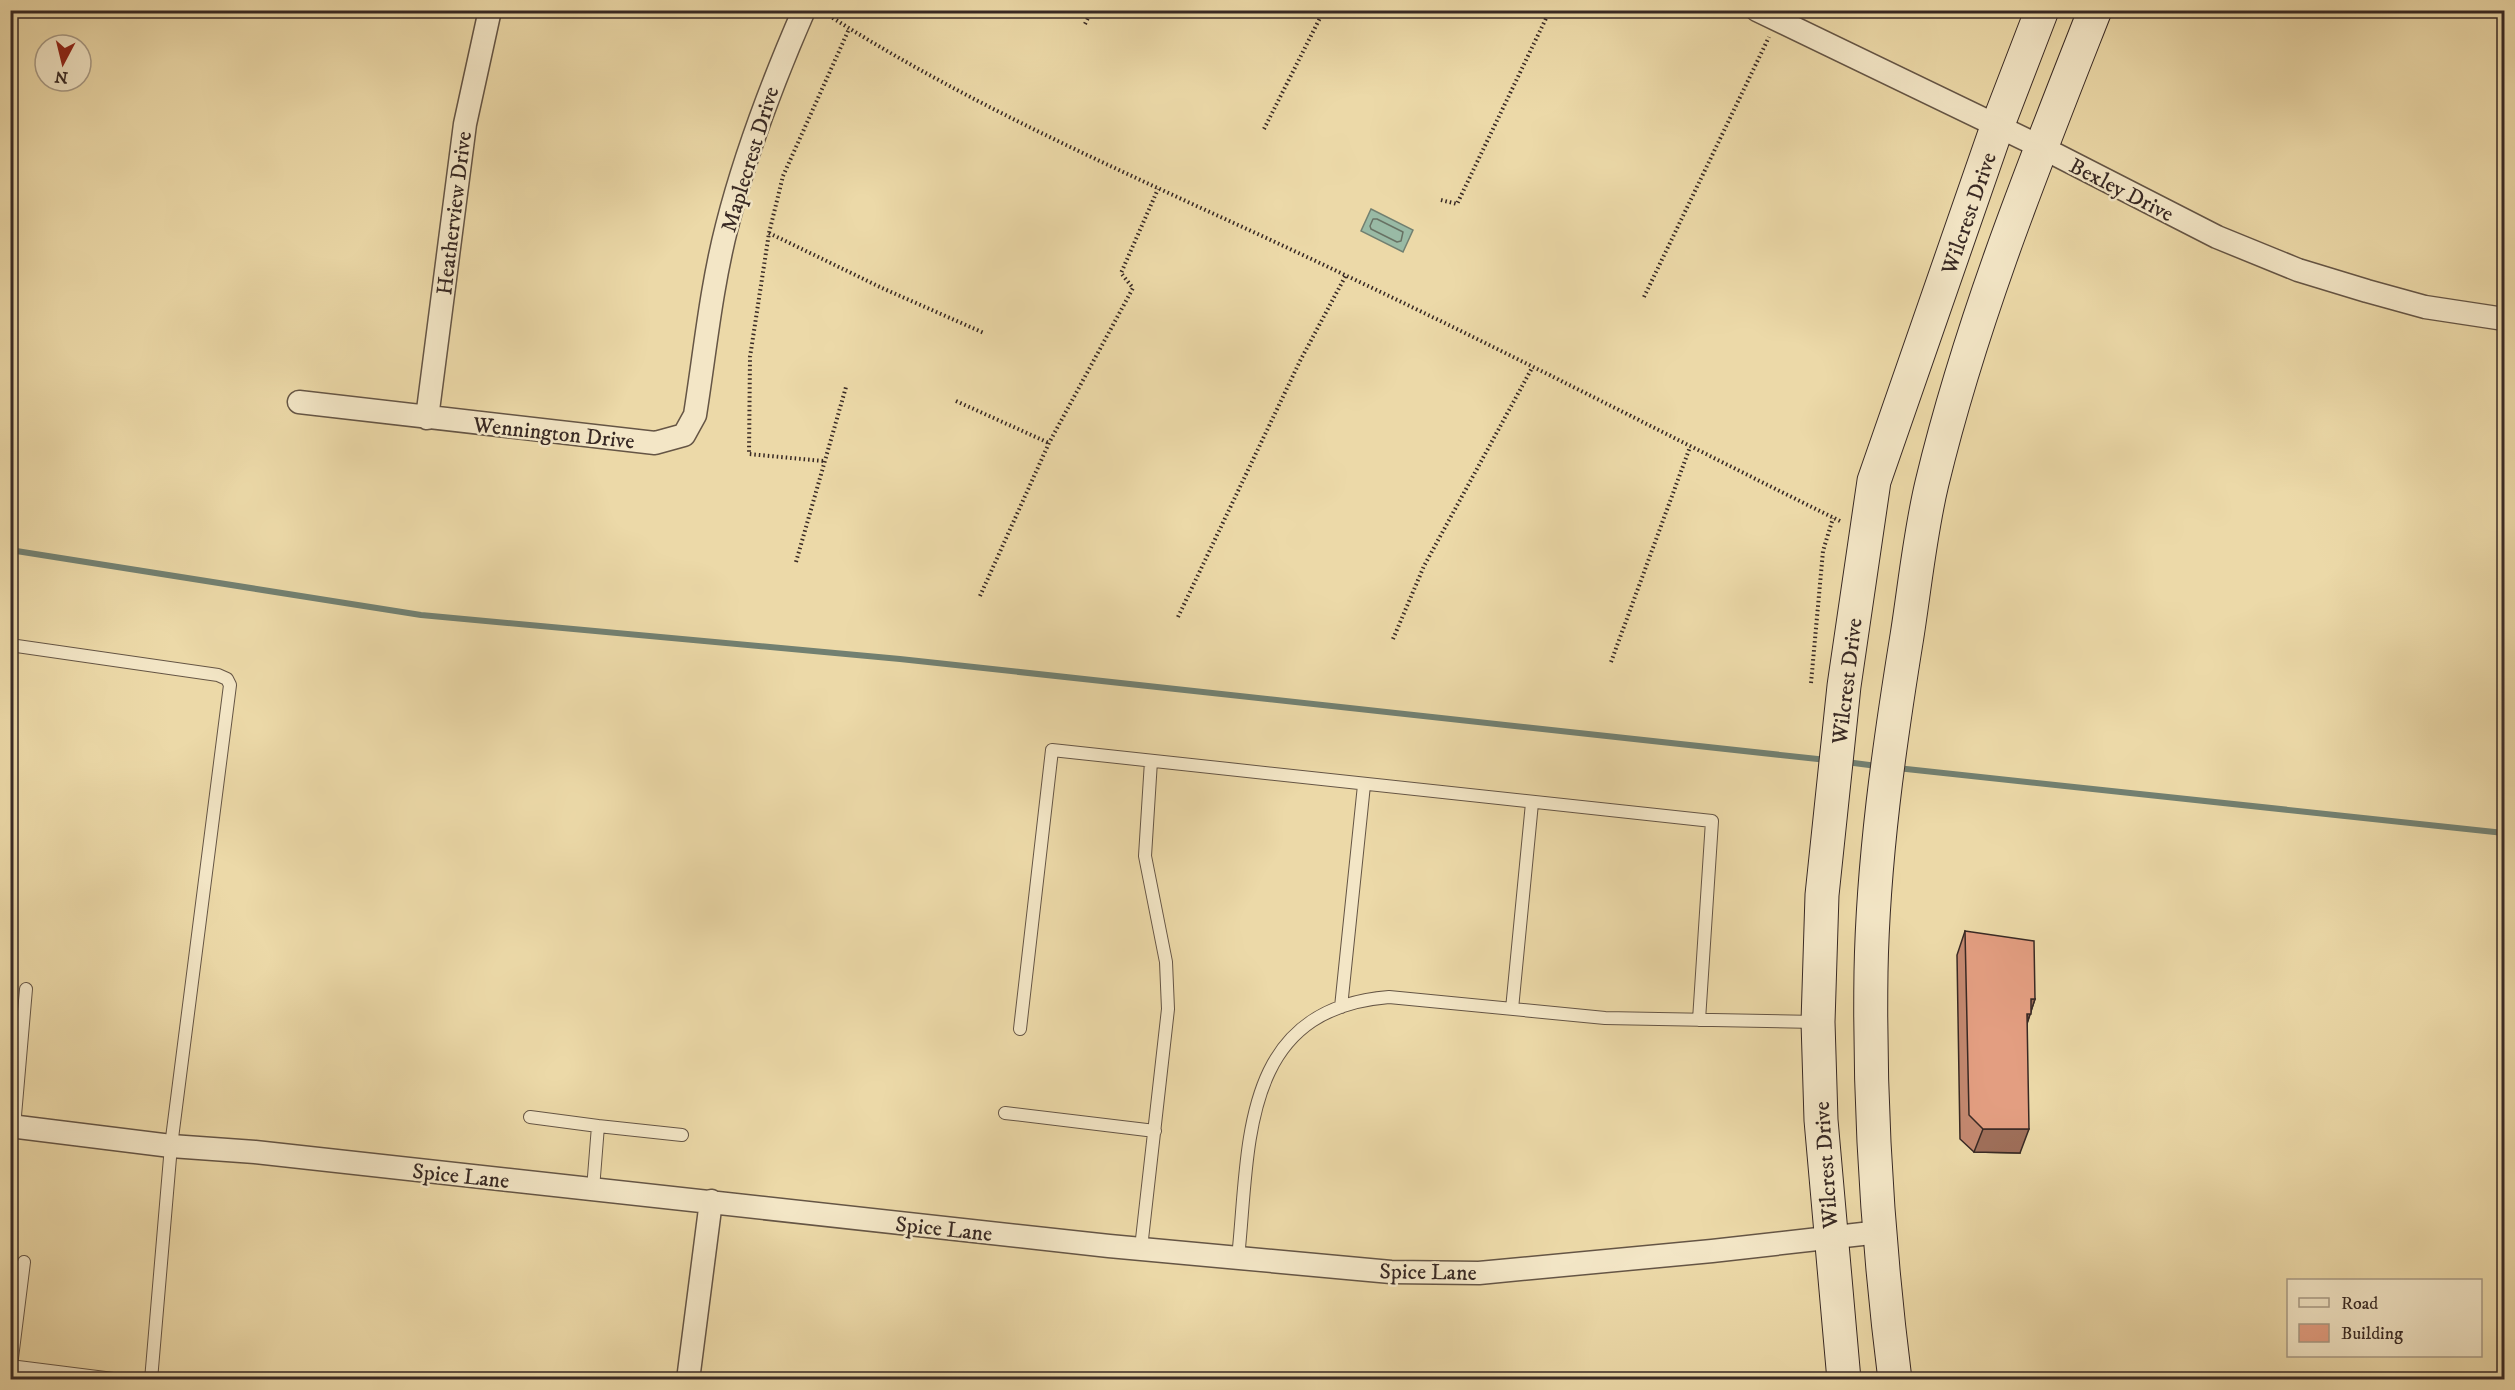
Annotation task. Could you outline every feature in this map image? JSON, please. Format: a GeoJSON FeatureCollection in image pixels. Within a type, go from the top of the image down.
{"type":"FeatureCollection","features":[{"type":"Feature","properties":{"kind":"main road","name":"Wilcrest Drive"},"geometry":{"type":"LineString","coordinates":[[1844,1380],[1821,1120],[1818,1023],[1822,896],[1842,698],[1874,482],[1997,127],[2042,10]]}},
{"type":"Feature","properties":{"kind":"main road","name":"Wilcrest Drive"},"geometry":{"type":"LineString","coordinates":[[1895,1380],[1880,1232],[1873,1113],[1871,970],[1882,819],[1896,702],[1931,486],[1952,408],[1988,296],[2041,147],[2095,10]]}},
{"type":"Feature","properties":{"kind":"main road"},"geometry":{"type":"LineString","coordinates":[[1913,370],[1952,408]]}},
{"type":"Feature","properties":{"kind":"street","name":"Heatherview Drive"},"geometry":{"type":"LineString","coordinates":[[427,418],[465,124],[490,10]]}},
{"type":"Feature","properties":{"kind":"street","name":"Maplecrest Drive"},"geometry":{"type":"LineString","coordinates":[[711,313],[727,226],[756,126],[804,10]]}},
{"type":"Feature","properties":{"kind":"street","name":"Bexley Drive"},"geometry":{"type":"LineString","coordinates":[[1767,15],[2041,147],[2217,237],[2298,270],[2425,307],[2505,319]]}},
{"type":"Feature","properties":{"kind":"street","name":"Wennington Drive"},"geometry":{"type":"LineString","coordinates":[[299,402],[655,443],[684,435],[695,415],[711,313]]}},
{"type":"Feature","properties":{"kind":"street","name":"Spice Lane"},"geometry":{"type":"LineString","coordinates":[[12,1126],[171,1146],[255,1152],[1141,1248],[1390,1272],[1479,1273],[1880,1232]]}},
{"type":"Feature","properties":{"kind":"street"},"geometry":{"type":"LineString","coordinates":[[688,1380],[711,1202]]}},
{"type":"Feature","properties":{"kind":"lane"},"geometry":{"type":"LineString","coordinates":[[10,645],[218,675],[227,679],[230,685],[171,1146],[152,1380]]}},
{"type":"Feature","properties":{"kind":"lane"},"geometry":{"type":"LineString","coordinates":[[1020,1029],[1052,750],[1712,821],[1699,1020]]}},
{"type":"Feature","properties":{"kind":"lane"},"geometry":{"type":"LineString","coordinates":[[1141,1248],[1169,984],[1145,856],[1151,761]]}},
{"type":"Feature","properties":{"kind":"lane"},"geometry":{"type":"LineString","coordinates":[[1341,1006],[1364,785]]}},
{"type":"Feature","properties":{"kind":"lane"},"geometry":{"type":"LineString","coordinates":[[1512,1009],[1532,803]]}},
{"type":"Feature","properties":{"kind":"lane"},"geometry":{"type":"LineString","coordinates":[[12,1126],[26,989]]}},
{"type":"Feature","properties":{"kind":"lane"},"geometry":{"type":"LineString","coordinates":[[1238,1258],[1256,1101],[1273,1062],[1291,1039],[1311,1022],[1341,1006],[1368,999],[1389,997],[1605,1018],[1818,1023]]}},
{"type":"Feature","properties":{"kind":"lane"},"geometry":{"type":"LineString","coordinates":[[1005,1113],[1155,1131]]}},
{"type":"Feature","properties":{"kind":"lane"},"geometry":{"type":"LineString","coordinates":[[530,1117],[682,1135]]}},
{"type":"Feature","properties":{"kind":"lane"},"geometry":{"type":"LineString","coordinates":[[593,1189],[598,1126]]}},
{"type":"Feature","properties":{"kind":"lane"},"geometry":{"type":"LineString","coordinates":[[24,1262],[11,1366],[121,1380]]}},
{"type":"Feature","properties":{"kind":"path"},"geometry":{"type":"LineString","coordinates":[[821,10],[940,82],[1158,189],[1346,275],[1833,518],[1844,523],[1867,526]]}},
{"type":"Feature","properties":{"kind":"path"},"geometry":{"type":"LineString","coordinates":[[1085,24],[1092,10]]}},
{"type":"Feature","properties":{"kind":"path"},"geometry":{"type":"LineString","coordinates":[[1264,129],[1324,10]]}},
{"type":"Feature","properties":{"kind":"path"},"geometry":{"type":"LineString","coordinates":[[1441,200],[1457,204],[1550,10]]}},
{"type":"Feature","properties":{"kind":"path"},"geometry":{"type":"LineString","coordinates":[[1644,297],[1767,15]]}},
{"type":"Feature","properties":{"kind":"path"},"geometry":{"type":"LineString","coordinates":[[823,461],[749,454],[750,357],[769,233],[783,176],[849,29]]}},
{"type":"Feature","properties":{"kind":"path"},"geometry":{"type":"LineString","coordinates":[[980,596],[1049,443],[1133,288],[1121,273],[1158,189]]}},
{"type":"Feature","properties":{"kind":"path"},"geometry":{"type":"LineString","coordinates":[[769,233],[882,288],[984,333]]}},
{"type":"Feature","properties":{"kind":"path"},"geometry":{"type":"LineString","coordinates":[[1178,617],[1300,361],[1346,275]]}},
{"type":"Feature","properties":{"kind":"path"},"geometry":{"type":"LineString","coordinates":[[1393,639],[1424,566],[1532,368]]}},
{"type":"Feature","properties":{"kind":"path"},"geometry":{"type":"LineString","coordinates":[[796,562],[846,387]]}},
{"type":"Feature","properties":{"kind":"path"},"geometry":{"type":"LineString","coordinates":[[956,401],[1049,443]]}},
{"type":"Feature","properties":{"kind":"path"},"geometry":{"type":"LineString","coordinates":[[1611,662],[1690,447]]}},
{"type":"Feature","properties":{"kind":"path"},"geometry":{"type":"LineString","coordinates":[[1811,683],[1823,551],[1833,518]]}},
{"type":"Feature","properties":{"kind":"water"},"geometry":{"type":"Polygon","coordinates":[[[1371,209],[1413,230],[1403,252],[1361,231],[1371,209]]]}},
{"type":"Feature","properties":{"kind":"building"},"geometry":{"type":"Polygon","coordinates":[[[1965,931],[2034,941],[2035,999],[2031,999],[2031,1014],[2027,1014],[2029,1129],[1983,1129],[1969,1115],[1965,931]]]}},
{"type":"Feature","properties":{"kind":"waterway"},"geometry":{"type":"LineString","coordinates":[[10,550],[421,615],[900,659],[1827,760]]}},
{"type":"Feature","properties":{"kind":"waterway"},"geometry":{"type":"LineString","coordinates":[[1846,762],[1877,766]]}},
{"type":"Feature","properties":{"kind":"waterway"},"geometry":{"type":"LineString","coordinates":[[1897,768],[2504,833]]}}]}
